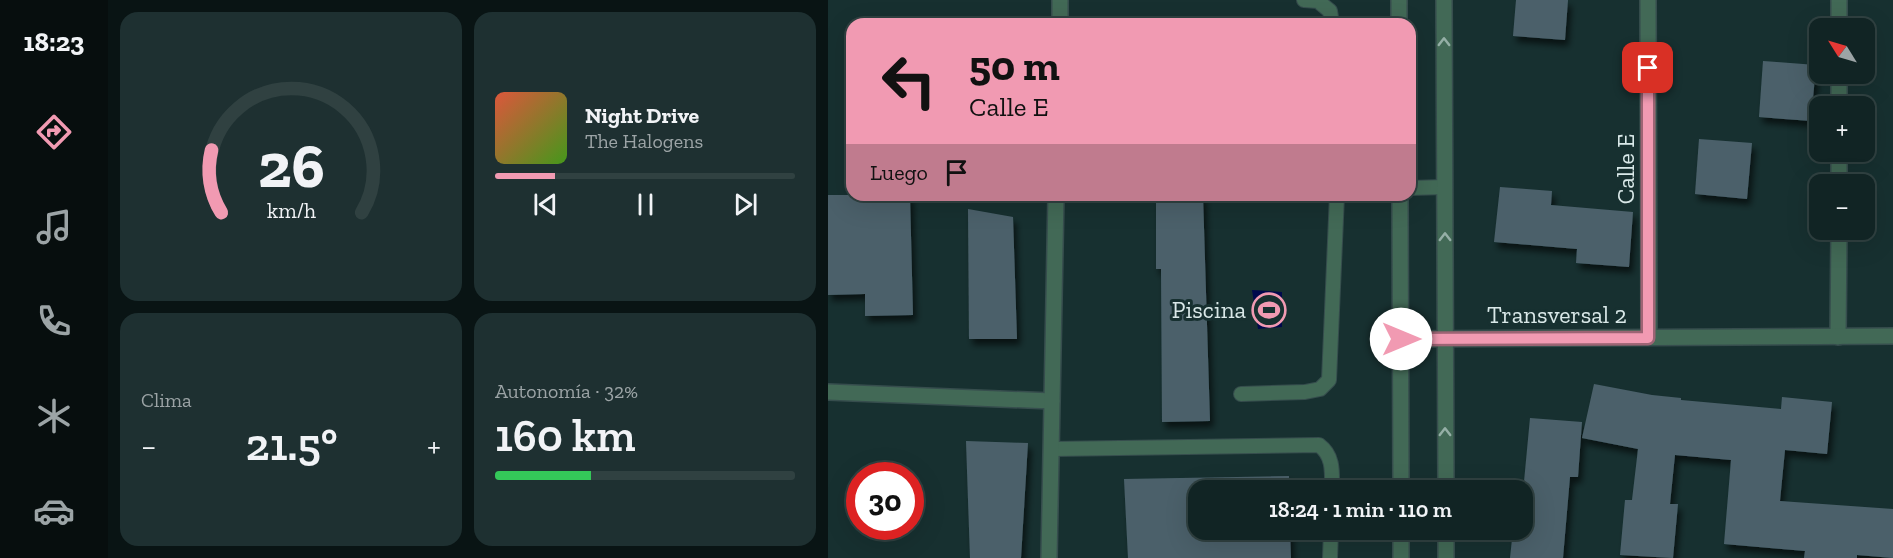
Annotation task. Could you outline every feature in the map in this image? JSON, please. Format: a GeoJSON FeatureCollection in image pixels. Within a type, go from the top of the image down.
{"type":"FeatureCollection","features":[{"type":"Feature","properties":{"kind":"street"},"geometry":{"type":"LineString","coordinates":[[1060,0],[1060,18]]}},
{"type":"Feature","properties":{"kind":"street"},"geometry":{"type":"LineString","coordinates":[[1399,0],[1399,18]]}},
{"type":"Feature","properties":{"kind":"street"},"geometry":{"type":"LineString","coordinates":[[1444,0],[1446,480]]}},
{"type":"Feature","properties":{"kind":"street","name":"Calle E"},"geometry":{"type":"LineString","coordinates":[[1648,0],[1648,338]]}},
{"type":"Feature","properties":{"kind":"street"},"geometry":{"type":"LineString","coordinates":[[1839,0],[1839,18]]}},
{"type":"Feature","properties":{"kind":"street"},"geometry":{"type":"LineString","coordinates":[[1050,558],[1056,201]]}},
{"type":"Feature","properties":{"kind":"street"},"geometry":{"type":"LineString","coordinates":[[1400,201],[1401,480]]}},
{"type":"Feature","properties":{"kind":"street"},"geometry":{"type":"LineString","coordinates":[[1838,337],[1839,240]]}},
{"type":"Feature","properties":{"kind":"street","name":"Transversal 2"},"geometry":{"type":"LineString","coordinates":[[1401,339],[1893,336]]}},
{"type":"Feature","properties":{"kind":"street"},"geometry":{"type":"LineString","coordinates":[[828,392],[1052,401]]}},
{"type":"Feature","properties":{"kind":"street"},"geometry":{"type":"LineString","coordinates":[[1401,540],[1401,558]]}},
{"type":"Feature","properties":{"kind":"street"},"geometry":{"type":"LineString","coordinates":[[1446,540],[1446,558]]}},
{"type":"Feature","properties":{"kind":"lane"},"geometry":{"type":"LineString","coordinates":[[1304,0],[1318,1],[1330,11],[1331,18]]}},
{"type":"Feature","properties":{"kind":"lane"},"geometry":{"type":"LineString","coordinates":[[1416,188],[1445,187]]}},
{"type":"Feature","properties":{"kind":"lane"},"geometry":{"type":"LineString","coordinates":[[1241,394],[1305,392],[1320,389],[1329,380],[1337,201]]}},
{"type":"Feature","properties":{"kind":"lane"},"geometry":{"type":"LineString","coordinates":[[1052,449],[1318,445],[1325,450],[1332,464],[1332,480]]}},
{"type":"Feature","properties":{"kind":"lane"},"geometry":{"type":"LineString","coordinates":[[1330,558],[1331,540]]}},
{"type":"Feature","properties":{"kind":"shaded area","name":"Piscina"},"geometry":{"type":"Polygon","coordinates":[[[1252,290],[1282,292],[1282,327],[1258,329],[1252,290]]]}},
{"type":"Feature","properties":{"kind":"building"},"geometry":{"type":"Polygon","coordinates":[[[1516,0],[1568,0],[1565,40],[1513,36],[1516,0]]]}},
{"type":"Feature","properties":{"kind":"building"},"geometry":{"type":"Polygon","coordinates":[[[1763,61],[1809,64],[1809,84],[1814,84],[1813,96],[1809,96],[1809,121],[1759,117],[1763,61]]]}},
{"type":"Feature","properties":{"kind":"building"},"geometry":{"type":"Polygon","coordinates":[[[1699,139],[1752,143],[1747,199],[1695,194],[1699,139]]]}},
{"type":"Feature","properties":{"kind":"building"},"geometry":{"type":"Polygon","coordinates":[[[1500,187],[1552,191],[1551,205],[1633,212],[1629,267],[1576,263],[1577,249],[1494,242],[1500,187]]]}},
{"type":"Feature","properties":{"kind":"building"},"geometry":{"type":"Polygon","coordinates":[[[828,195],[846,195],[846,201],[910,201],[913,315],[865,316],[865,294],[828,295],[828,195]]]}},
{"type":"Feature","properties":{"kind":"building"},"geometry":{"type":"Polygon","coordinates":[[[1156,201],[1203,201],[1210,421],[1162,422],[1161,269],[1156,269],[1156,201]]]}},
{"type":"Feature","properties":{"kind":"building"},"geometry":{"type":"Polygon","coordinates":[[[968,209],[1013,217],[1017,339],[969,339],[968,209]]]}},
{"type":"Feature","properties":{"kind":"building"},"geometry":{"type":"Polygon","coordinates":[[[1594,384],[1681,398],[1681,400],[1781,409],[1782,397],[1832,402],[1827,454],[1785,450],[1780,501],[1893,509],[1893,558],[1857,555],[1857,558],[1804,558],[1805,551],[1724,544],[1731,460],[1675,455],[1670,504],[1678,504],[1673,558],[1620,555],[1625,500],[1632,500],[1638,449],[1582,438],[1594,384]]]}},
{"type":"Feature","properties":{"kind":"building"},"geometry":{"type":"Polygon","coordinates":[[[1530,418],[1582,422],[1578,477],[1570,477],[1563,558],[1510,558],[1512,540],[1533,540],[1533,480],[1524,480],[1530,418]]]}},
{"type":"Feature","properties":{"kind":"building"},"geometry":{"type":"Polygon","coordinates":[[[966,441],[1028,443],[1021,558],[970,558],[966,441]]]}},
{"type":"Feature","properties":{"kind":"building"},"geometry":{"type":"Polygon","coordinates":[[[1289,476],[1289,480],[1188,480],[1188,540],[1290,540],[1291,558],[1128,558],[1124,479],[1289,476]]]}},
{"type":"Feature","properties":{"kind":"place","name":"Piscina"},"geometry":{"type":"Point","coordinates":[1269,310]}},
{"type":"Feature","properties":{"kind":"route"},"geometry":{"type":"LineString","coordinates":[[1401,339],[1648,338],[1648,68]]}}]}
